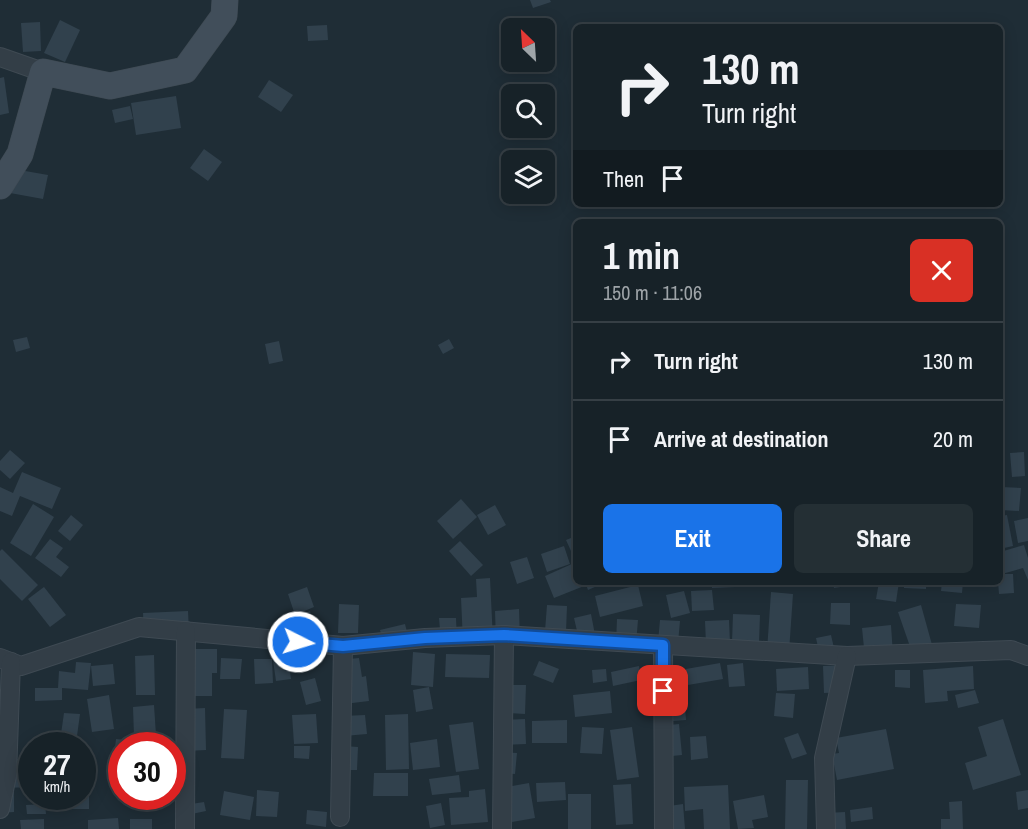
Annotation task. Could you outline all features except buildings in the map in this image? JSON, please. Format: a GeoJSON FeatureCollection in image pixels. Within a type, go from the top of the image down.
{"type":"FeatureCollection","features":[{"type":"Feature","properties":{"kind":"street"},"geometry":{"type":"LineString","coordinates":[[0,57],[44,72],[110,86],[184,70],[224,16],[225,0]]}},
{"type":"Feature","properties":{"kind":"street"},"geometry":{"type":"LineString","coordinates":[[0,186],[20,154],[44,72]]}},
{"type":"Feature","properties":{"kind":"street"},"geometry":{"type":"LineString","coordinates":[[0,808],[8,776],[6,660],[21,666],[140,627],[343,646],[425,638],[504,635],[847,656],[1011,650],[1028,657]]}},
{"type":"Feature","properties":{"kind":"street"},"geometry":{"type":"LineString","coordinates":[[185,829],[186,631]]}},
{"type":"Feature","properties":{"kind":"street"},"geometry":{"type":"LineString","coordinates":[[502,829],[504,635]]}},
{"type":"Feature","properties":{"kind":"street"},"geometry":{"type":"LineString","coordinates":[[663,645],[664,829]]}},
{"type":"Feature","properties":{"kind":"street"},"geometry":{"type":"LineString","coordinates":[[340,818],[343,646]]}},
{"type":"Feature","properties":{"kind":"street"},"geometry":{"type":"LineString","coordinates":[[826,829],[824,758],[847,656]]}},
{"type":"Feature","properties":{"kind":"route"},"geometry":{"type":"LineString","coordinates":[[298,642],[343,646],[425,638],[504,635],[663,645],[663,691]]}}]}
